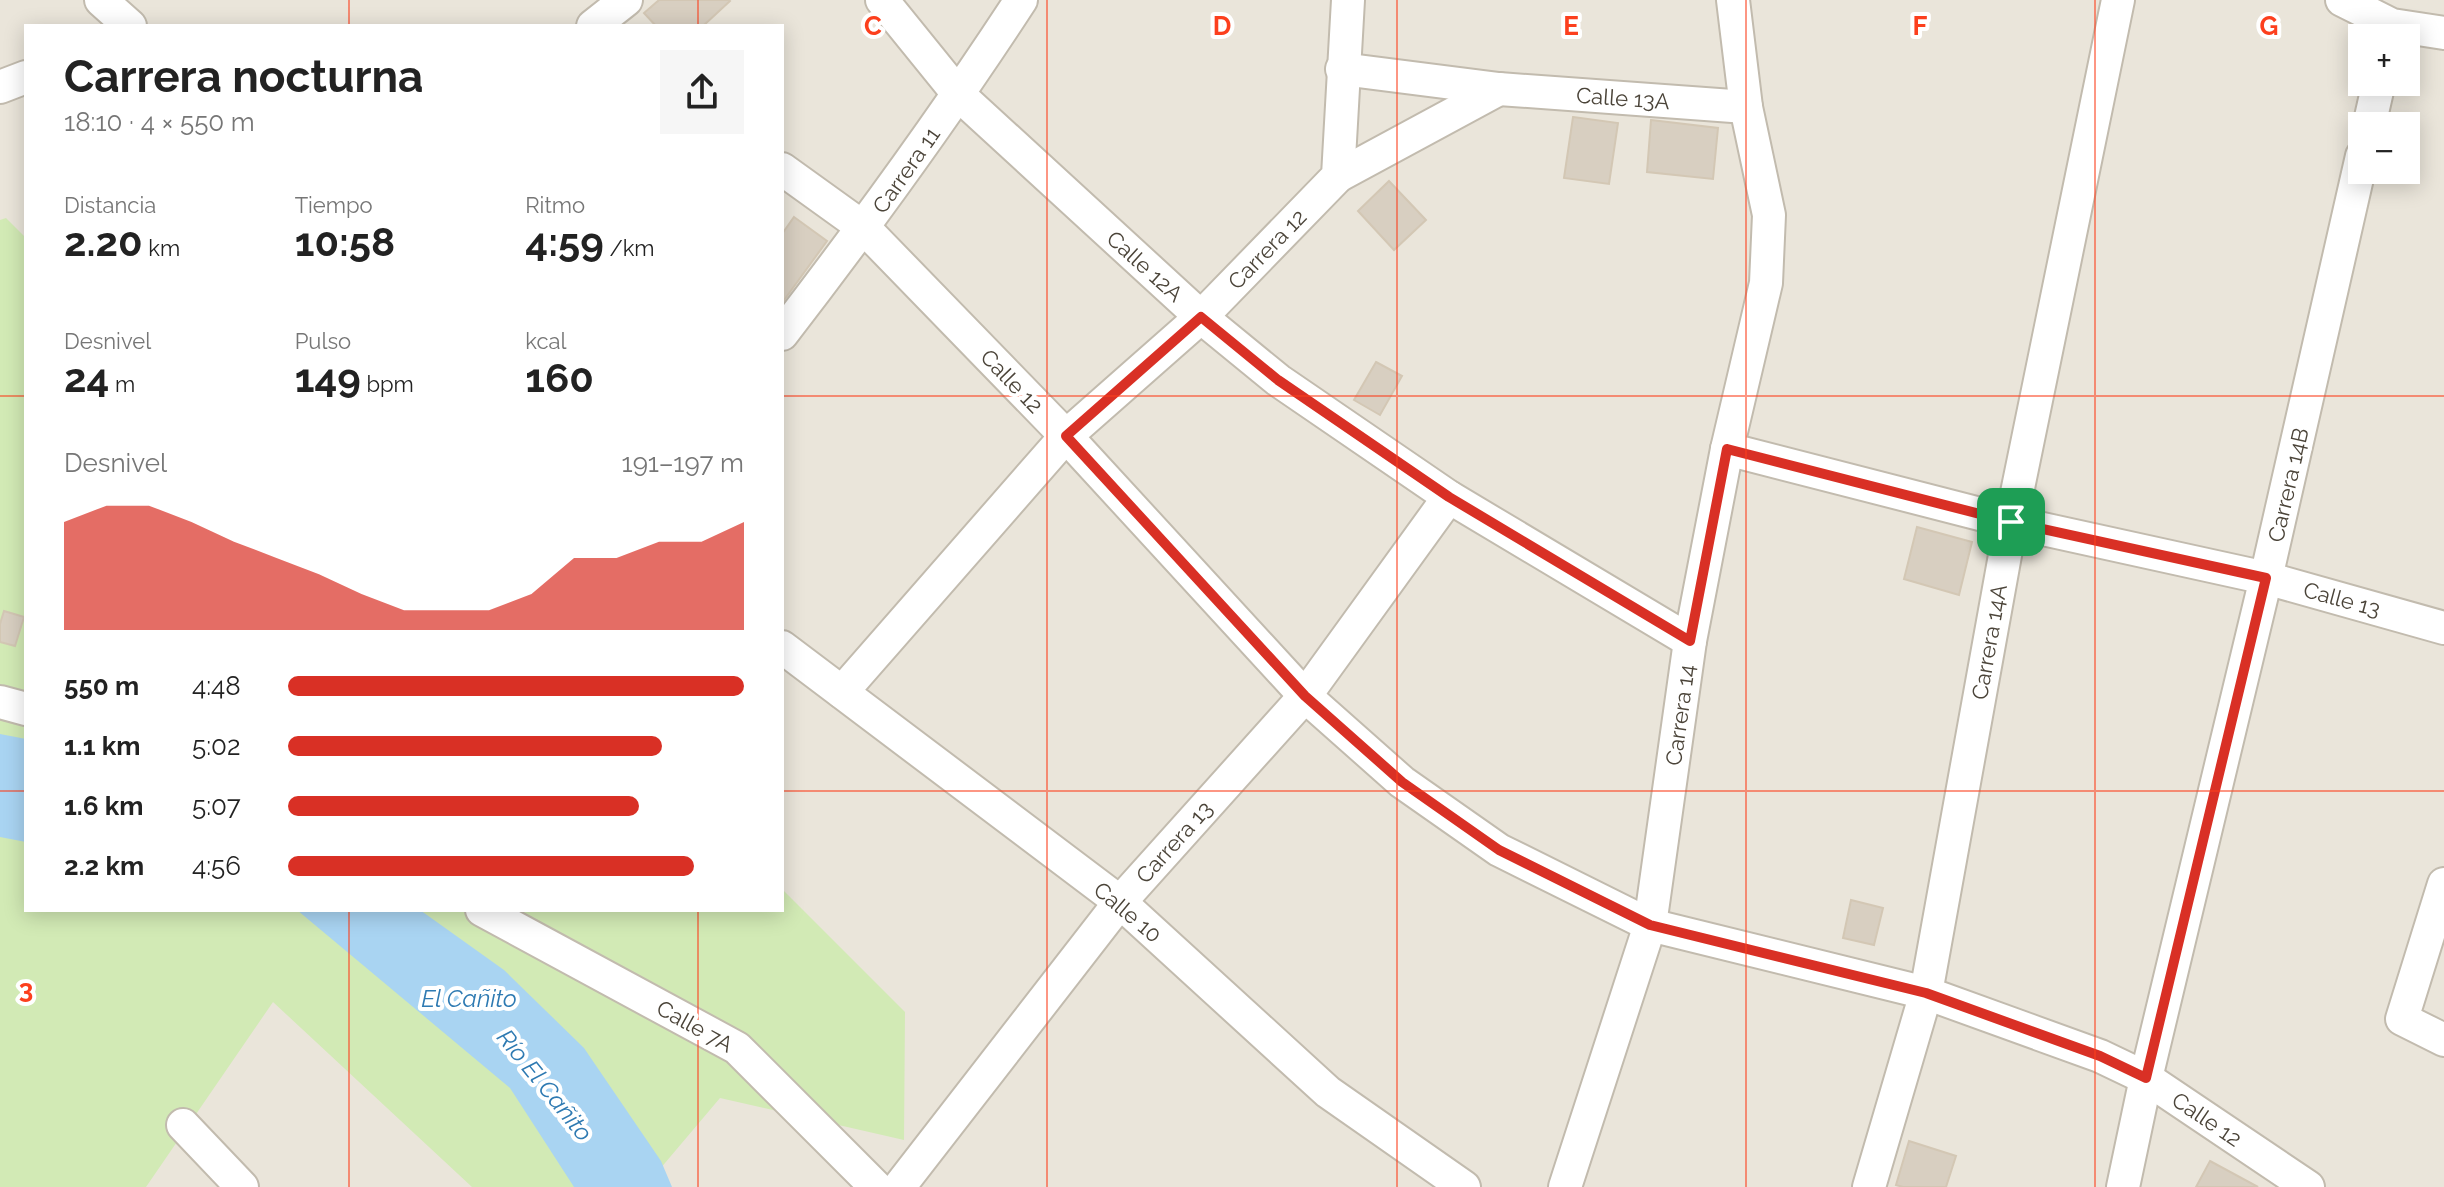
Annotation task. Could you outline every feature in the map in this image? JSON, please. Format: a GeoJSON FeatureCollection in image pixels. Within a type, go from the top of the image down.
{"type":"FeatureCollection","features":[{"type":"Feature","properties":{"kind":"street"},"geometry":{"type":"LineString","coordinates":[[101,0],[128,24]]}},
{"type":"Feature","properties":{"kind":"street","name":"Calle 12A"},"geometry":{"type":"LineString","coordinates":[[882,0],[959,95],[1201,317],[1278,380],[1449,497],[1690,641]]}},
{"type":"Feature","properties":{"kind":"street","name":"Carrera 11"},"geometry":{"type":"LineString","coordinates":[[784,331],[864,228],[959,95],[1021,0]]}},
{"type":"Feature","properties":{"kind":"street"},"geometry":{"type":"LineString","coordinates":[[1338,176],[1348,0]]}},
{"type":"Feature","properties":{"kind":"street","name":"Carrera 14"},"geometry":{"type":"LineString","coordinates":[[1565,1187],[1650,925],[1690,641],[1727,449],[1766,283],[1769,215],[1746,107],[1733,0]]}},
{"type":"Feature","properties":{"kind":"street","name":"Carrera 14A"},"geometry":{"type":"LineString","coordinates":[[1869,1187],[1926,993],[2011,522],[2118,0]]}},
{"type":"Feature","properties":{"kind":"street"},"geometry":{"type":"LineString","coordinates":[[2342,0],[2378,24]]}},
{"type":"Feature","properties":{"kind":"street"},"geometry":{"type":"LineString","coordinates":[[2420,33],[2444,33]]}},
{"type":"Feature","properties":{"kind":"street","name":"Calle 13A"},"geometry":{"type":"LineString","coordinates":[[1342,69],[1499,89],[1746,107]]}},
{"type":"Feature","properties":{"kind":"street"},"geometry":{"type":"LineString","coordinates":[[0,87],[24,78]]}},
{"type":"Feature","properties":{"kind":"street"},"geometry":{"type":"LineString","coordinates":[[1338,176],[1499,89]]}},
{"type":"Feature","properties":{"kind":"street","name":"Calle 12"},"geometry":{"type":"LineString","coordinates":[[784,170],[864,228],[1066,436],[1305,696],[1402,782],[1499,850],[1650,925],[1926,993],[2100,1056],[2146,1078],[2308,1187]]}},
{"type":"Feature","properties":{"kind":"street","name":"Carrera 12"},"geometry":{"type":"LineString","coordinates":[[842,692],[1066,436],[1201,317],[1338,176]]}},
{"type":"Feature","properties":{"kind":"street","name":"Carrera 14B"},"geometry":{"type":"LineString","coordinates":[[2123,1187],[2356,184]]}},
{"type":"Feature","properties":{"kind":"street","name":"Calle 13"},"geometry":{"type":"LineString","coordinates":[[1727,449],[2011,522],[2266,578],[2444,628]]}},
{"type":"Feature","properties":{"kind":"street","name":"Carrera 13"},"geometry":{"type":"LineString","coordinates":[[899,1187],[1120,902],[1305,696],[1449,497]]}},
{"type":"Feature","properties":{"kind":"street","name":"Calle 10"},"geometry":{"type":"LineString","coordinates":[[784,648],[1120,902],[1328,1092],[1464,1187]]}},
{"type":"Feature","properties":{"kind":"street"},"geometry":{"type":"LineString","coordinates":[[0,702],[24,708]]}},
{"type":"Feature","properties":{"kind":"street"},"geometry":{"type":"LineString","coordinates":[[2444,884],[2402,1019],[2444,1040]]}},
{"type":"Feature","properties":{"kind":"street","name":"Calle 7A"},"geometry":{"type":"LineString","coordinates":[[486,912],[737,1048],[876,1187]]}},
{"type":"Feature","properties":{"kind":"street"},"geometry":{"type":"LineString","coordinates":[[183,1125],[242,1187]]}},
{"type":"Feature","properties":{"kind":"shaded area"},"geometry":{"type":"Polygon","coordinates":[[[0,0],[2444,0],[2444,1187],[128,1187],[0,939],[0,0]]]}},
{"type":"Feature","properties":{"kind":"green space"},"geometry":{"type":"Polygon","coordinates":[[[6,218],[24,236],[24,912],[784,912],[784,891],[905,1012],[904,1140],[720,1098],[654,1176],[663,1187],[472,1187],[273,1002],[146,1187],[0,1187],[0,220],[6,218]]]}},
{"type":"Feature","properties":{"kind":"water"},"geometry":{"type":"Polygon","coordinates":[[[0,734],[24,739],[24,842],[0,837],[0,734]]]}},
{"type":"Feature","properties":{"kind":"water","name":"El Cañito"},"geometry":{"type":"Polygon","coordinates":[[[299,912],[423,912],[504,970],[584,1048],[661,1161],[672,1187],[574,1187],[510,1088],[299,912]]]}},
{"type":"Feature","properties":{"kind":"building"},"geometry":{"type":"Polygon","coordinates":[[[659,0],[730,1],[705,24],[654,24],[644,13],[659,0]]]}},
{"type":"Feature","properties":{"kind":"building"},"geometry":{"type":"Polygon","coordinates":[[[1573,117],[1618,123],[1609,184],[1564,178],[1573,117]]]}},
{"type":"Feature","properties":{"kind":"building"},"geometry":{"type":"Polygon","coordinates":[[[1651,120],[1718,128],[1713,179],[1647,172],[1651,120]]]}},
{"type":"Feature","properties":{"kind":"building"},"geometry":{"type":"Polygon","coordinates":[[[1389,181],[1426,220],[1394,250],[1358,211],[1389,181]]]}},
{"type":"Feature","properties":{"kind":"building"},"geometry":{"type":"Polygon","coordinates":[[[794,217],[827,241],[784,300],[784,231],[794,217]]]}},
{"type":"Feature","properties":{"kind":"building"},"geometry":{"type":"Polygon","coordinates":[[[1376,362],[1402,376],[1380,415],[1354,400],[1376,362]]]}},
{"type":"Feature","properties":{"kind":"building"},"geometry":{"type":"Polygon","coordinates":[[[1917,527],[1972,542],[1959,595],[1904,579],[1917,527]]]}},
{"type":"Feature","properties":{"kind":"building"},"geometry":{"type":"Polygon","coordinates":[[[4,611],[24,617],[15,646],[0,642],[4,611]]]}},
{"type":"Feature","properties":{"kind":"building"},"geometry":{"type":"Polygon","coordinates":[[[1851,900],[1883,908],[1874,945],[1843,938],[1851,900]]]}},
{"type":"Feature","properties":{"kind":"building"},"geometry":{"type":"Polygon","coordinates":[[[1909,1141],[1956,1156],[1946,1187],[1896,1185],[1909,1141]]]}},
{"type":"Feature","properties":{"kind":"building"},"geometry":{"type":"Polygon","coordinates":[[[2210,1161],[2258,1187],[2196,1187],[2210,1161]]]}},
{"type":"Feature","properties":{"kind":"route"},"geometry":{"type":"LineString","coordinates":[[1201,317],[1278,380],[1449,497],[1690,641],[1727,449],[2011,522],[2266,578],[2146,1078],[2100,1056],[1926,993],[1650,925],[1499,850],[1402,782],[1305,696],[1066,436],[1201,317]]}},
{"type":"Feature","properties":{"kind":"water label","name":"Río El Cañito"},"geometry":{"type":"Point","coordinates":[545,1085]}}]}
